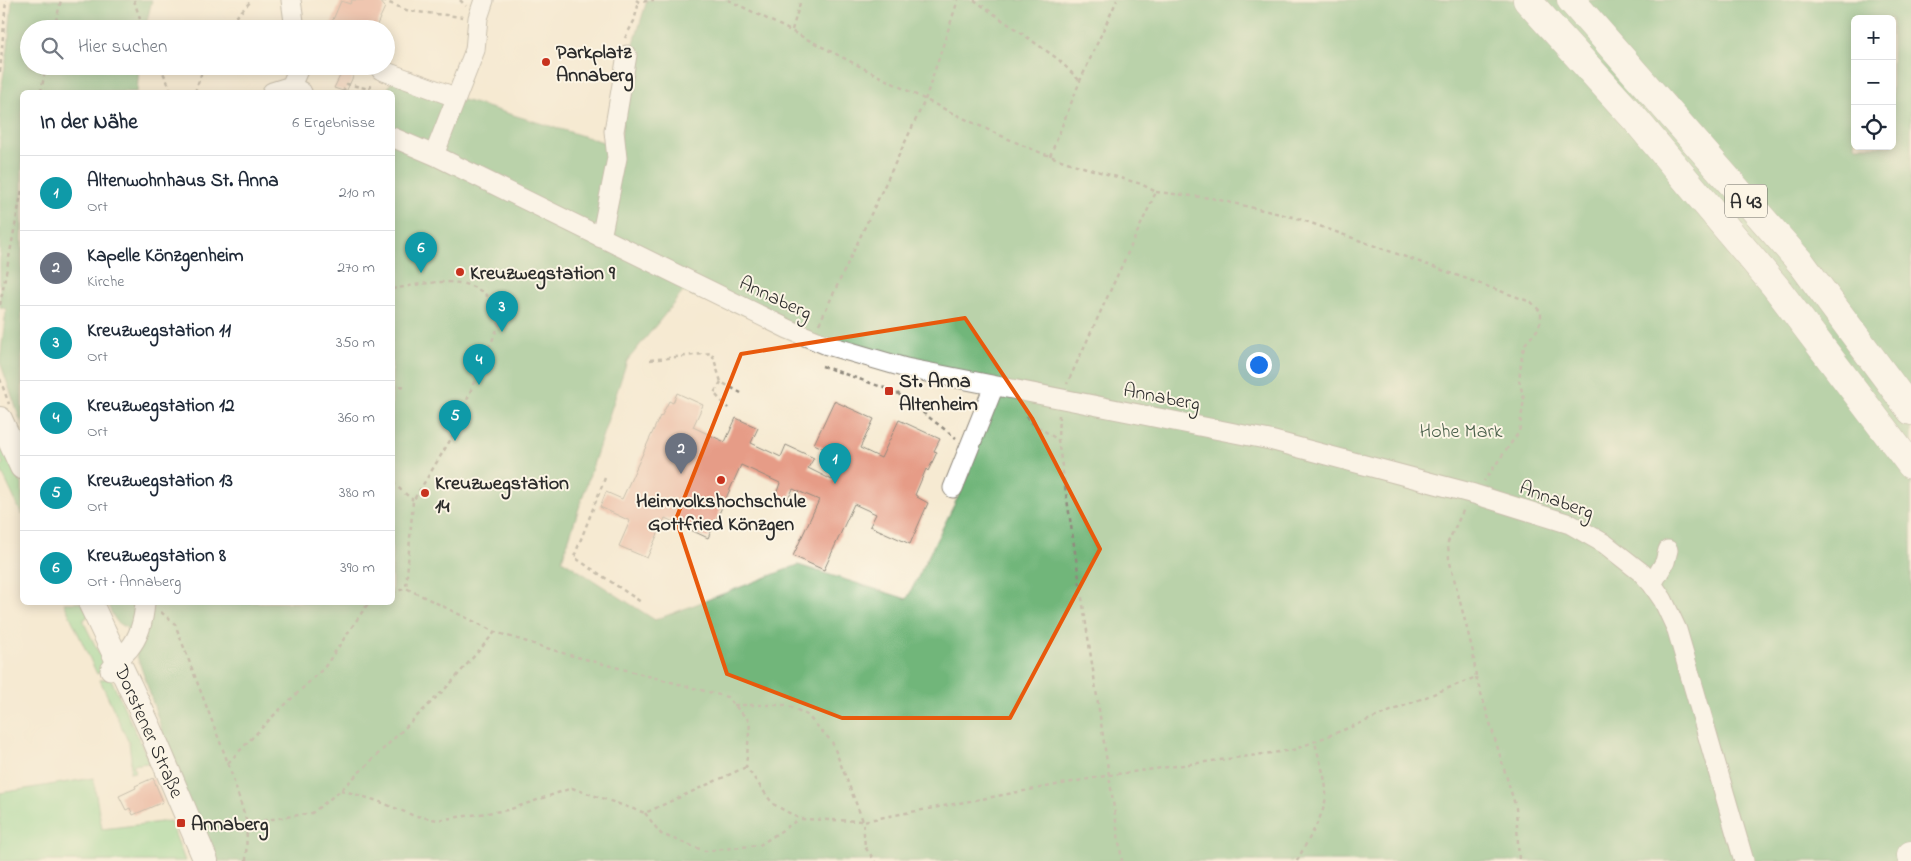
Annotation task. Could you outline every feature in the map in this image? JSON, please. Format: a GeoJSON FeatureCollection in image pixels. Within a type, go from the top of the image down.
{"type":"FeatureCollection","features":[{"type":"Feature","properties":{"kind":"highway","name":"A 43"},"geometry":{"type":"LineString","coordinates":[[1527,0],[1647,134],[1774,286],[1911,465]]}},
{"type":"Feature","properties":{"kind":"highway","name":"A 43"},"geometry":{"type":"LineString","coordinates":[[1571,0],[1802,264],[1911,411]]}},
{"type":"Feature","properties":{"kind":"highway"},"geometry":{"type":"LineString","coordinates":[[1828,357],[1888,445],[1911,486]]}},
{"type":"Feature","properties":{"kind":"main road"},"geometry":{"type":"LineString","coordinates":[[0,420],[20,463]]}},
{"type":"Feature","properties":{"kind":"main road","name":"Dorstener Straße"},"geometry":{"type":"LineString","coordinates":[[91,605],[114,665],[150,729],[206,861]]}},
{"type":"Feature","properties":{"kind":"street"},"geometry":{"type":"LineString","coordinates":[[291,0],[294,20]]}},
{"type":"Feature","properties":{"kind":"street"},"geometry":{"type":"LineString","coordinates":[[434,155],[474,50],[478,18],[484,0]]}},
{"type":"Feature","properties":{"kind":"street"},"geometry":{"type":"LineString","coordinates":[[601,238],[617,158],[614,131],[626,46]]}},
{"type":"Feature","properties":{"kind":"street"},"geometry":{"type":"LineString","coordinates":[[297,89],[298,75]]}},
{"type":"Feature","properties":{"kind":"street"},"geometry":{"type":"LineString","coordinates":[[395,75],[455,97]]}},
{"type":"Feature","properties":{"kind":"street","name":"Annaberg"},"geometry":{"type":"LineString","coordinates":[[395,138],[434,155],[788,329],[827,345],[906,368],[1020,390],[1060,400],[1270,440],[1474,494],[1570,524],[1588,533],[1630,563],[1652,584],[1663,600],[1677,630],[1744,861]]}},
{"type":"Feature","properties":{"kind":"street"},"geometry":{"type":"LineString","coordinates":[[954,488],[994,386]]}},
{"type":"Feature","properties":{"kind":"street"},"geometry":{"type":"LineString","coordinates":[[1652,584],[1665,562],[1668,550]]}},
{"type":"Feature","properties":{"kind":"street"},"geometry":{"type":"LineString","coordinates":[[114,665],[130,648],[150,605]]}},
{"type":"Feature","properties":{"kind":"path"},"geometry":{"type":"LineString","coordinates":[[0,72],[6,0]]}},
{"type":"Feature","properties":{"kind":"path"},"geometry":{"type":"LineString","coordinates":[[56,20],[60,0]]}},
{"type":"Feature","properties":{"kind":"path"},"geometry":{"type":"LineString","coordinates":[[134,0],[140,20]]}},
{"type":"Feature","properties":{"kind":"path"},"geometry":{"type":"LineString","coordinates":[[233,20],[252,0]]}},
{"type":"Feature","properties":{"kind":"path"},"geometry":{"type":"LineString","coordinates":[[382,0],[409,11],[478,18]]}},
{"type":"Feature","properties":{"kind":"path"},"geometry":{"type":"LineString","coordinates":[[460,0],[478,18]]}},
{"type":"Feature","properties":{"kind":"path"},"geometry":{"type":"LineString","coordinates":[[626,46],[638,1],[654,0]]}},
{"type":"Feature","properties":{"kind":"path"},"geometry":{"type":"LineString","coordinates":[[728,0],[792,30],[925,100],[1050,156],[1141,184],[1156,192],[1212,198],[1297,218],[1531,302],[1541,312],[1538,330],[1525,344],[1522,355],[1519,380],[1524,399],[1519,432],[1461,512],[1448,542],[1449,559],[1472,652],[1476,677],[1516,808],[1519,861]]}},
{"type":"Feature","properties":{"kind":"path"},"geometry":{"type":"LineString","coordinates":[[792,30],[801,0]]}},
{"type":"Feature","properties":{"kind":"path"},"geometry":{"type":"LineString","coordinates":[[827,345],[819,324],[925,100],[958,0]]}},
{"type":"Feature","properties":{"kind":"path"},"geometry":{"type":"LineString","coordinates":[[974,0],[1058,59],[1080,81]]}},
{"type":"Feature","properties":{"kind":"path"},"geometry":{"type":"LineString","coordinates":[[1050,156],[1080,81],[1117,0]]}},
{"type":"Feature","properties":{"kind":"path"},"geometry":{"type":"LineString","coordinates":[[41,90],[44,75]]}},
{"type":"Feature","properties":{"kind":"path"},"geometry":{"type":"LineString","coordinates":[[164,75],[171,90]]}},
{"type":"Feature","properties":{"kind":"path"},"geometry":{"type":"LineString","coordinates":[[196,90],[201,75]]}},
{"type":"Feature","properties":{"kind":"path"},"geometry":{"type":"LineString","coordinates":[[343,90],[347,84],[369,89],[378,75]]}},
{"type":"Feature","properties":{"kind":"path"},"geometry":{"type":"LineString","coordinates":[[1122,861],[1058,440],[1060,400],[1156,192]]}},
{"type":"Feature","properties":{"kind":"path"},"geometry":{"type":"LineString","coordinates":[[0,305],[20,200]]}},
{"type":"Feature","properties":{"kind":"path"},"geometry":{"type":"LineString","coordinates":[[395,289],[431,283],[468,284],[489,297],[499,325],[454,434],[413,501],[406,588]]}},
{"type":"Feature","properties":{"kind":"path"},"geometry":{"type":"LineString","coordinates":[[650,360],[712,353],[722,382],[741,393]]}},
{"type":"Feature","properties":{"kind":"path"},"geometry":{"type":"LineString","coordinates":[[822,366],[896,392],[969,448]]}},
{"type":"Feature","properties":{"kind":"path"},"geometry":{"type":"LineString","coordinates":[[722,382],[714,393],[728,408]]}},
{"type":"Feature","properties":{"kind":"path"},"geometry":{"type":"LineString","coordinates":[[395,387],[406,386]]}},
{"type":"Feature","properties":{"kind":"path"},"geometry":{"type":"LineString","coordinates":[[1020,390],[1028,420],[1058,440]]}},
{"type":"Feature","properties":{"kind":"path"},"geometry":{"type":"LineString","coordinates":[[605,478],[574,557],[641,602]]}},
{"type":"Feature","properties":{"kind":"path"},"geometry":{"type":"LineString","coordinates":[[395,486],[413,501]]}},
{"type":"Feature","properties":{"kind":"path"},"geometry":{"type":"LineString","coordinates":[[395,592],[406,588],[495,632],[566,654],[727,697],[750,722],[746,767],[773,804],[800,819],[863,821],[1110,775],[1293,750],[1476,677]]}},
{"type":"Feature","properties":{"kind":"path"},"geometry":{"type":"LineString","coordinates":[[150,605],[175,624],[228,763],[247,824],[246,861]]}},
{"type":"Feature","properties":{"kind":"path"},"geometry":{"type":"LineString","coordinates":[[228,763],[272,717],[324,668],[367,605]]}},
{"type":"Feature","properties":{"kind":"path"},"geometry":{"type":"LineString","coordinates":[[247,824],[312,813],[341,790],[450,684],[495,632]]}},
{"type":"Feature","properties":{"kind":"path"},"geometry":{"type":"LineString","coordinates":[[734,704],[787,705],[807,715],[832,742],[863,821],[865,847],[875,861]]}},
{"type":"Feature","properties":{"kind":"path"},"geometry":{"type":"LineString","coordinates":[[1298,861],[1308,838],[1322,815],[1326,792],[1315,742]]}},
{"type":"Feature","properties":{"kind":"path"},"geometry":{"type":"LineString","coordinates":[[645,813],[746,767]]}},
{"type":"Feature","properties":{"kind":"path"},"geometry":{"type":"LineString","coordinates":[[341,790],[378,801],[412,815],[437,820],[508,810],[572,788],[645,813],[661,834],[705,851],[760,846],[800,819]]}},
{"type":"Feature","properties":{"kind":"highlighted area"},"geometry":{"type":"Polygon","coordinates":[[[965,318],[1032,418],[1100,549],[1010,718],[842,718],[727,674],[676,519],[741,354],[965,318]]]}},
{"type":"Feature","properties":{"kind":"green space"},"geometry":{"type":"Polygon","coordinates":[[[12,0],[152,0],[147,20],[20,20],[20,75],[138,75],[137,90],[20,90],[20,419],[0,362],[6,309],[0,307],[0,96],[8,48],[12,0]]]}},
{"type":"Feature","properties":{"kind":"green space","name":"Hohe Mark"},"geometry":{"type":"Polygon","coordinates":[[[647,0],[1911,0],[1911,861],[206,861],[126,627],[116,621],[108,605],[395,605],[395,90],[387,90],[393,79],[620,147],[630,57],[647,0]],[[683,292],[627,361],[562,560],[655,620],[798,565],[907,599],[967,479],[992,397],[895,370],[683,292]]]}},
{"type":"Feature","properties":{"kind":"green space"},"geometry":{"type":"Polygon","coordinates":[[[0,440],[20,480],[20,511],[0,468],[3,463],[0,458],[0,440]]]}},
{"type":"Feature","properties":{"kind":"green space"},"geometry":{"type":"Polygon","coordinates":[[[65,605],[83,605],[89,616],[84,619],[84,623],[106,667],[97,674],[65,605]]]}},
{"type":"Feature","properties":{"kind":"green space"},"geometry":{"type":"Polygon","coordinates":[[[110,677],[149,761],[133,765],[135,772],[130,773],[129,743],[100,680],[110,677]]]}},
{"type":"Feature","properties":{"kind":"green space"},"geometry":{"type":"Polygon","coordinates":[[[93,778],[102,829],[170,821],[185,861],[0,861],[0,793],[93,778]]]}},
{"type":"Feature","properties":{"kind":"building"},"geometry":{"type":"Polygon","coordinates":[[[352,0],[379,0],[385,7],[379,20],[333,20],[341,1],[350,4],[352,0]]]}},
{"type":"Feature","properties":{"kind":"building"},"geometry":{"type":"Polygon","coordinates":[[[338,75],[354,75],[347,90],[334,88],[340,76],[338,75]]]}},
{"type":"Feature","properties":{"kind":"building"},"geometry":{"type":"Polygon","coordinates":[[[677,393],[703,405],[693,427],[725,442],[736,418],[758,428],[751,443],[781,457],[786,445],[814,458],[808,468],[832,480],[843,457],[814,444],[834,401],[874,419],[860,448],[881,458],[899,420],[940,439],[934,451],[937,452],[928,471],[926,469],[915,495],[928,503],[910,544],[870,526],[876,514],[854,504],[824,570],[793,556],[819,500],[793,489],[789,497],[784,501],[778,498],[777,492],[780,483],[741,465],[708,538],[665,518],[647,558],[619,546],[630,521],[600,507],[606,492],[622,499],[660,416],[669,401],[673,403],[677,393]]]}},
{"type":"Feature","properties":{"kind":"building"},"geometry":{"type":"Polygon","coordinates":[[[153,778],[163,802],[133,815],[130,808],[126,810],[119,796],[153,778]]]}},
{"type":"Feature","properties":{"kind":"place","name":"Parkplatz Annaberg"},"geometry":{"type":"Point","coordinates":[546,62]}},
{"type":"Feature","properties":{"kind":"place","name":"Kreuzwegstation 9"},"geometry":{"type":"Point","coordinates":[460,272]}},
{"type":"Feature","properties":{"kind":"place","name":"Kreuzwegstation 8"},"geometry":{"type":"Point","coordinates":[421,273]}},
{"type":"Feature","properties":{"kind":"place","name":"Kreuzwegstation 11"},"geometry":{"type":"Point","coordinates":[502,332]}},
{"type":"Feature","properties":{"kind":"place","name":"Kreuzwegstation 12"},"geometry":{"type":"Point","coordinates":[479,385]}},
{"type":"Feature","properties":{"kind":"place","name":"St. Anna Altenheim"},"geometry":{"type":"Point","coordinates":[889,391]}},
{"type":"Feature","properties":{"kind":"place","name":"Kreuzwegstation 13"},"geometry":{"type":"Point","coordinates":[455,441]}},
{"type":"Feature","properties":{"kind":"place","name":"Kapelle Könzgenheim"},"geometry":{"type":"Point","coordinates":[681,474]}},
{"type":"Feature","properties":{"kind":"place","name":"Heimvolkshochschule Gottfried Könzgen"},"geometry":{"type":"Point","coordinates":[721,480]}},
{"type":"Feature","properties":{"kind":"place","name":"Altenwohnhaus St. Anna"},"geometry":{"type":"Point","coordinates":[835,484]}},
{"type":"Feature","properties":{"kind":"place","name":"Kreuzwegstation 14"},"geometry":{"type":"Point","coordinates":[425,493]}},
{"type":"Feature","properties":{"kind":"place","name":"Annaberg"},"geometry":{"type":"Point","coordinates":[181,823]}}]}
